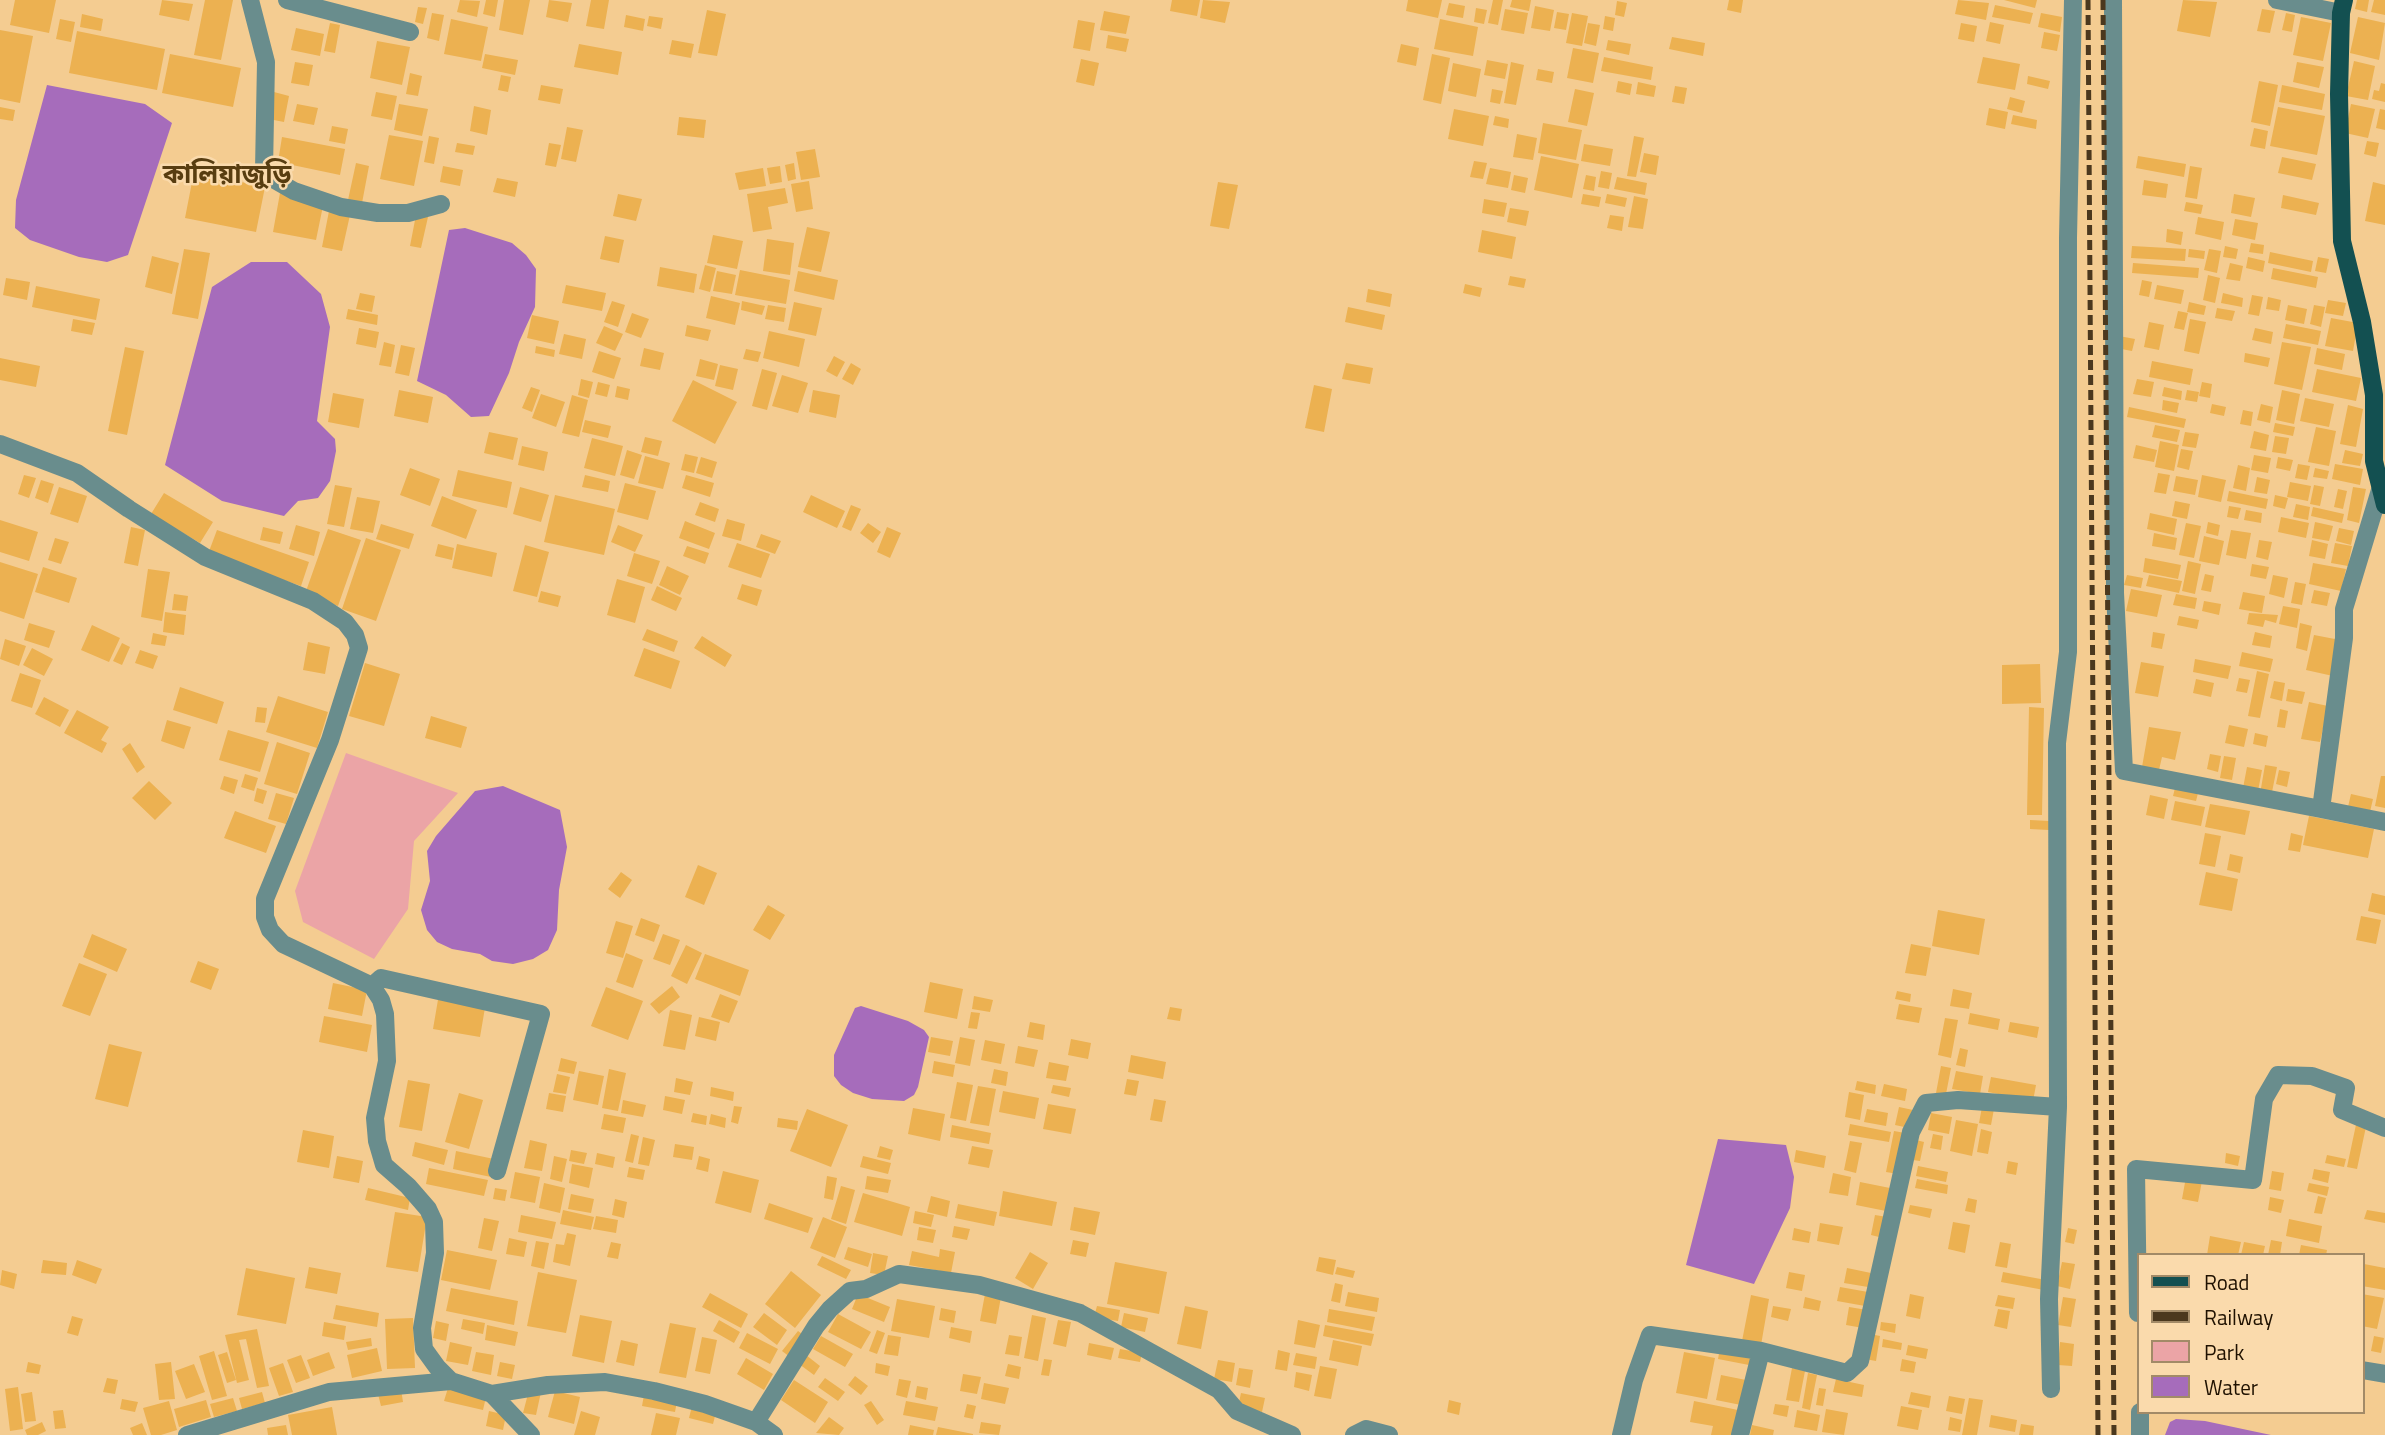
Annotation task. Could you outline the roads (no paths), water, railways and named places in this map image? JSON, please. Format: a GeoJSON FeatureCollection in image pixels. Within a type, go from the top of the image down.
{"type":"FeatureCollection","features":[{"type":"Feature","properties":{"kind":"main road"},"geometry":{"type":"LineString","coordinates":[[2342,6],[2339,94],[2342,241],[2362,322],[2374,394],[2374,461],[2382,498]]}},
{"type":"Feature","properties":{"kind":"street"},"geometry":{"type":"LineString","coordinates":[[250,0],[266,62],[264,170],[273,179],[294,191],[341,207],[398,213],[441,204]]}},
{"type":"Feature","properties":{"kind":"street"},"geometry":{"type":"LineString","coordinates":[[287,0],[410,32]]}},
{"type":"Feature","properties":{"kind":"street"},"geometry":{"type":"LineString","coordinates":[[2051,1388],[2049,1299],[2058,1107],[2057,743],[2068,652],[2068,238],[2073,0]]}},
{"type":"Feature","properties":{"kind":"street"},"geometry":{"type":"LineString","coordinates":[[2113,0],[2115,593],[2124,771],[2385,822]]}},
{"type":"Feature","properties":{"kind":"street"},"geometry":{"type":"LineString","coordinates":[[2277,0],[2342,6]]}},
{"type":"Feature","properties":{"kind":"street"},"geometry":{"type":"LineString","coordinates":[[0,444],[77,473],[205,557],[313,601],[345,622],[355,635],[359,648],[330,740],[265,899],[265,917],[270,930],[283,944],[372,986],[381,1000],[387,1061],[375,1118],[377,1141],[384,1165],[428,1209],[434,1222],[435,1253],[422,1328],[424,1349],[451,1381]]}},
{"type":"Feature","properties":{"kind":"street"},"geometry":{"type":"LineString","coordinates":[[2320,809],[2344,638],[2344,609],[2382,498]]}},
{"type":"Feature","properties":{"kind":"street"},"geometry":{"type":"LineString","coordinates":[[372,986],[381,978],[541,1014],[497,1171]]}},
{"type":"Feature","properties":{"kind":"street"},"geometry":{"type":"LineString","coordinates":[[2137,1253],[2136,1169],[2253,1180],[2264,1099],[2278,1075],[2312,1076],[2346,1088],[2342,1110],[2385,1128]]}},
{"type":"Feature","properties":{"kind":"street"},"geometry":{"type":"LineString","coordinates":[[1621,1435],[1634,1380],[1650,1335],[1761,1351],[1847,1373],[1860,1361],[1911,1132],[1926,1103],[1958,1100],[2058,1107]]}},
{"type":"Feature","properties":{"kind":"street"},"geometry":{"type":"LineString","coordinates":[[756,1422],[816,1326],[830,1309],[850,1291],[866,1289],[898,1274],[979,1285],[1080,1313],[1219,1390],[1237,1411],[1292,1435]]}},
{"type":"Feature","properties":{"kind":"street"},"geometry":{"type":"LineString","coordinates":[[1740,1435],[1761,1351]]}},
{"type":"Feature","properties":{"kind":"street"},"geometry":{"type":"LineString","coordinates":[[2364,1370],[2385,1374]]}},
{"type":"Feature","properties":{"kind":"street"},"geometry":{"type":"LineString","coordinates":[[187,1435],[329,1392],[451,1381],[492,1394],[548,1385],[605,1382],[705,1404],[756,1422],[774,1435]]}},
{"type":"Feature","properties":{"kind":"street"},"geometry":{"type":"LineString","coordinates":[[492,1394],[531,1435]]}},
{"type":"Feature","properties":{"kind":"street"},"geometry":{"type":"LineString","coordinates":[[2140,1414],[2140,1435]]}},
{"type":"Feature","properties":{"kind":"street"},"geometry":{"type":"LineString","coordinates":[[1354,1435],[1366,1429],[1389,1435]]}},
{"type":"Feature","properties":{"kind":"water"},"geometry":{"type":"Polygon","coordinates":[[[47,85],[145,104],[172,123],[128,255],[107,262],[79,257],[30,240],[15,228],[16,200],[47,85]]]}},
{"type":"Feature","properties":{"kind":"water"},"geometry":{"type":"Polygon","coordinates":[[[465,228],[512,243],[526,255],[536,269],[535,307],[489,416],[471,417],[446,395],[417,381],[449,230],[465,228]]]}},
{"type":"Feature","properties":{"kind":"water"},"geometry":{"type":"Polygon","coordinates":[[[251,262],[287,262],[321,294],[330,327],[317,421],[335,439],[336,451],[330,481],[318,498],[298,501],[284,516],[222,501],[165,465],[212,287],[251,262]]]}},
{"type":"Feature","properties":{"kind":"water"},"geometry":{"type":"Polygon","coordinates":[[[503,786],[560,810],[567,847],[559,890],[557,930],[548,950],[533,959],[513,964],[492,961],[480,954],[452,949],[437,942],[427,930],[421,910],[430,881],[427,851],[436,836],[475,791],[503,786]]]}},
{"type":"Feature","properties":{"kind":"water"},"geometry":{"type":"Polygon","coordinates":[[[861,1006],[908,1021],[924,1030],[929,1037],[918,1087],[914,1095],[904,1101],[872,1099],[853,1093],[834,1076],[834,1055],[855,1008],[861,1006]]]}},
{"type":"Feature","properties":{"kind":"water"},"geometry":{"type":"Polygon","coordinates":[[[1718,1139],[1786,1145],[1794,1177],[1790,1208],[1754,1284],[1686,1265],[1718,1139]]]}},
{"type":"Feature","properties":{"kind":"water"},"geometry":{"type":"Polygon","coordinates":[[[2176,1419],[2205,1421],[2271,1435],[2165,1435],[2170,1422],[2176,1419]]]}},
{"type":"Feature","properties":{"kind":"railway"},"geometry":{"type":"LineString","coordinates":[[2088,0],[2098,1435]]}},
{"type":"Feature","properties":{"kind":"railway"},"geometry":{"type":"LineString","coordinates":[[2103,0],[2114,1435]]}},
{"type":"Feature","properties":{"kind":"district","name":"কালিয়াজুড়ি"},"geometry":{"type":"Point","coordinates":[227,177]}}]}
